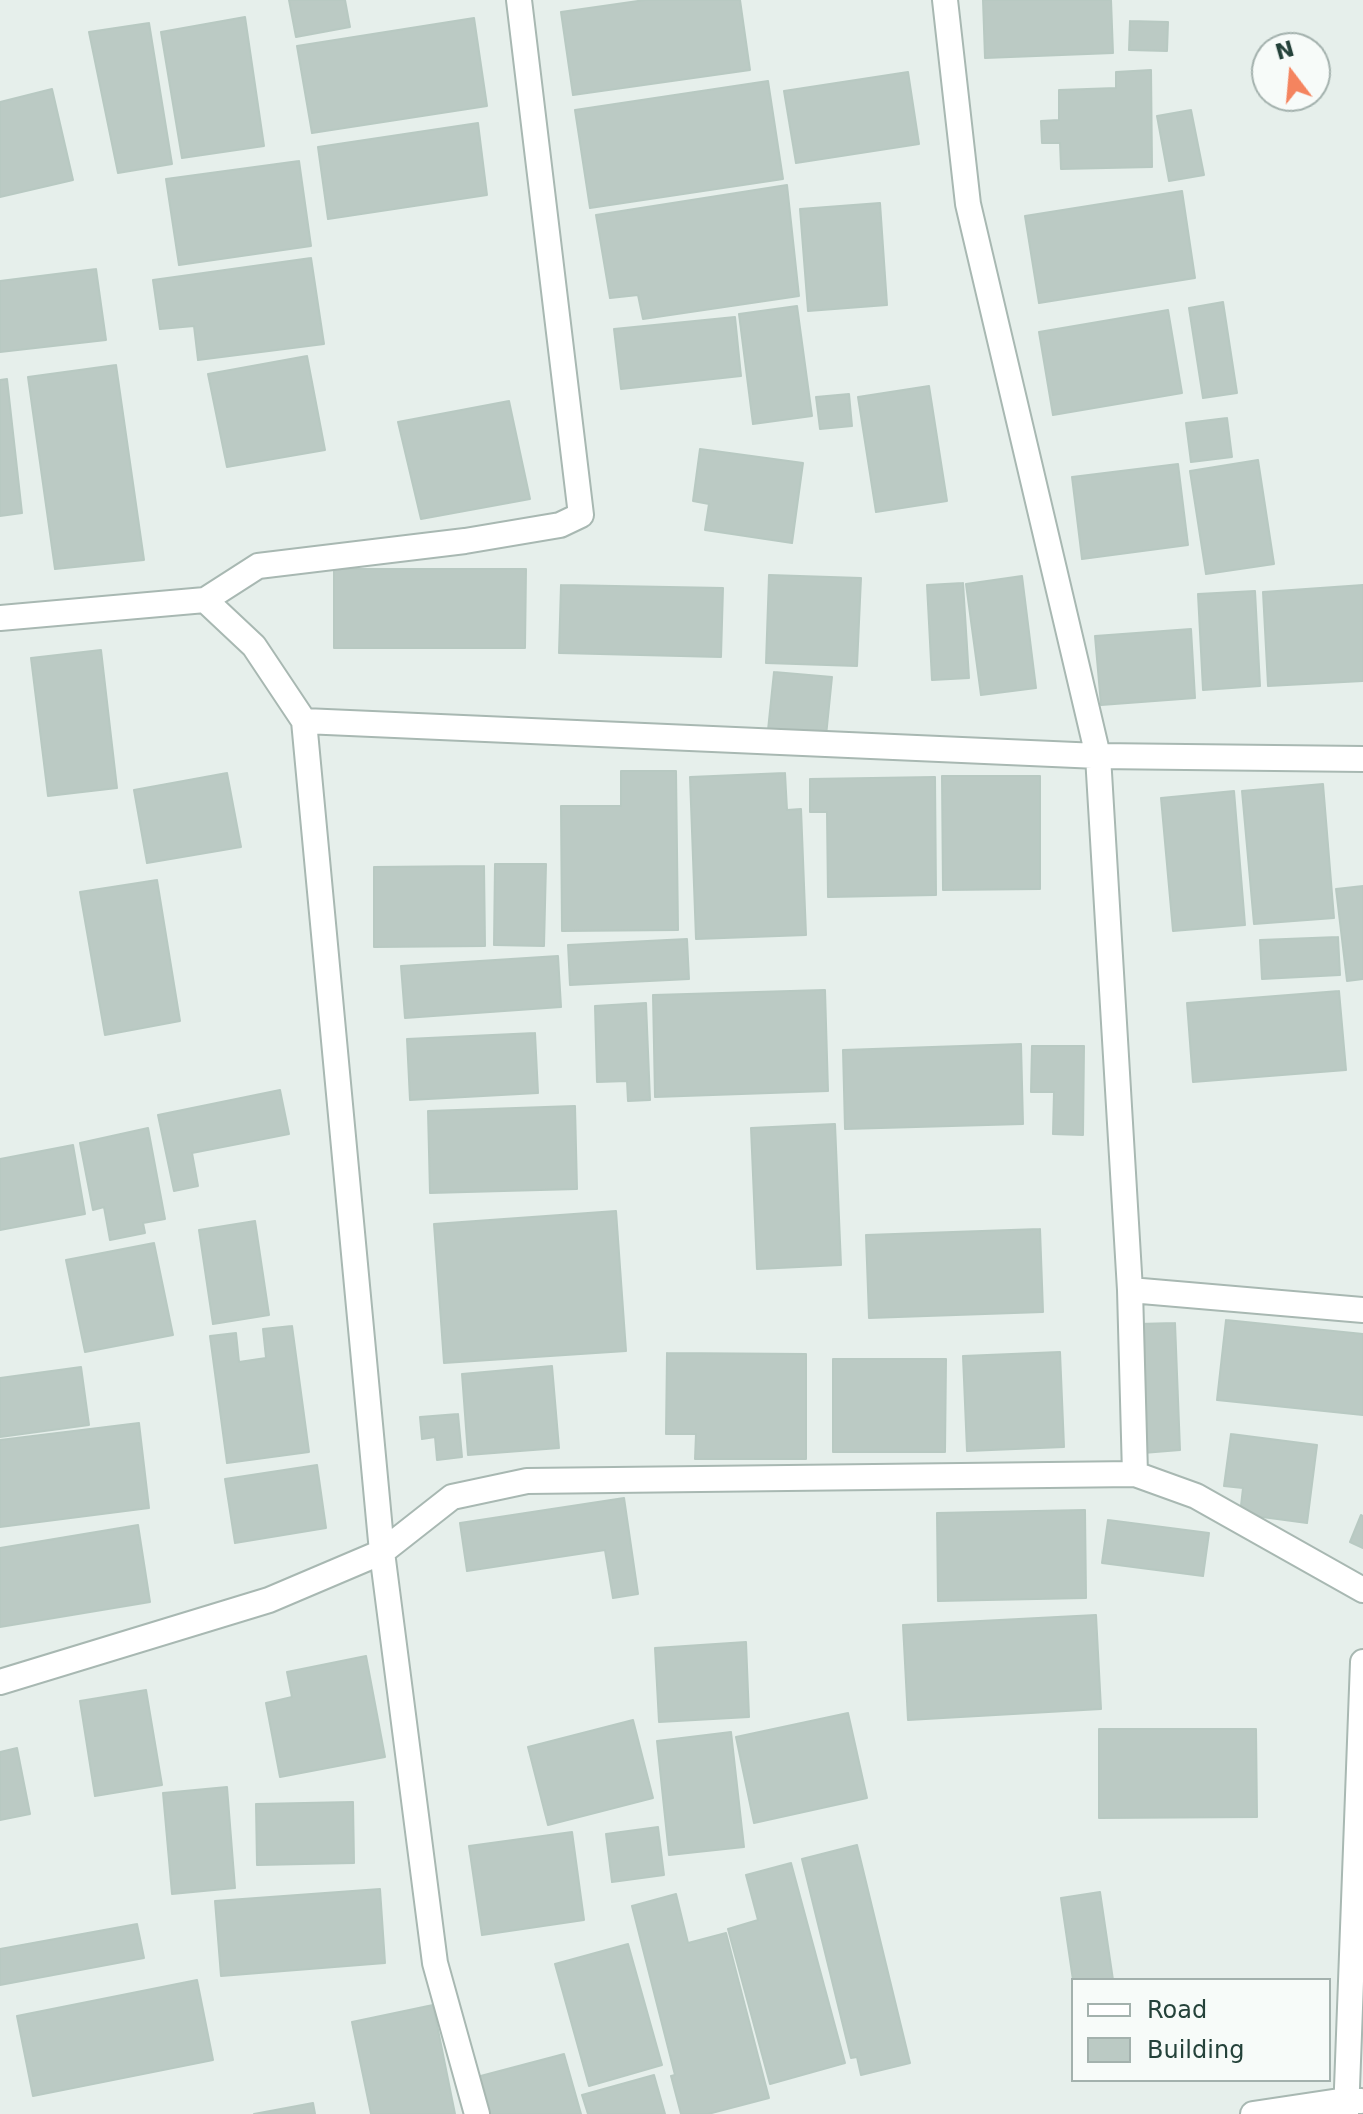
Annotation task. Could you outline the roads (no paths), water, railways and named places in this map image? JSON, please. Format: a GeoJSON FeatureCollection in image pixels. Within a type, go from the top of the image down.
{"type":"FeatureCollection","features":[{"type":"Feature","properties":{"kind":"street"},"geometry":{"type":"LineString","coordinates":[[0,618],[205,600],[258,566],[465,541],[560,525],[581,515],[519,0]]}},
{"type":"Feature","properties":{"kind":"street"},"geometry":{"type":"LineString","coordinates":[[945,0],[968,204],[1098,756],[1130,1290],[1135,1474]]}},
{"type":"Feature","properties":{"kind":"street"},"geometry":{"type":"LineString","coordinates":[[205,600],[254,646],[304,721],[382,1552],[435,1963],[477,2114]]}},
{"type":"Feature","properties":{"kind":"street"},"geometry":{"type":"LineString","coordinates":[[304,721],[1098,756],[1363,759]]}},
{"type":"Feature","properties":{"kind":"street"},"geometry":{"type":"LineString","coordinates":[[1130,1290],[1363,1310]]}},
{"type":"Feature","properties":{"kind":"street"},"geometry":{"type":"LineString","coordinates":[[0,1682],[269,1600],[382,1552],[452,1497],[527,1481],[1135,1474],[1196,1496],[1363,1590]]}},
{"type":"Feature","properties":{"kind":"street"},"geometry":{"type":"LineString","coordinates":[[1253,2114],[1352,2105],[1363,1662]]}}]}
